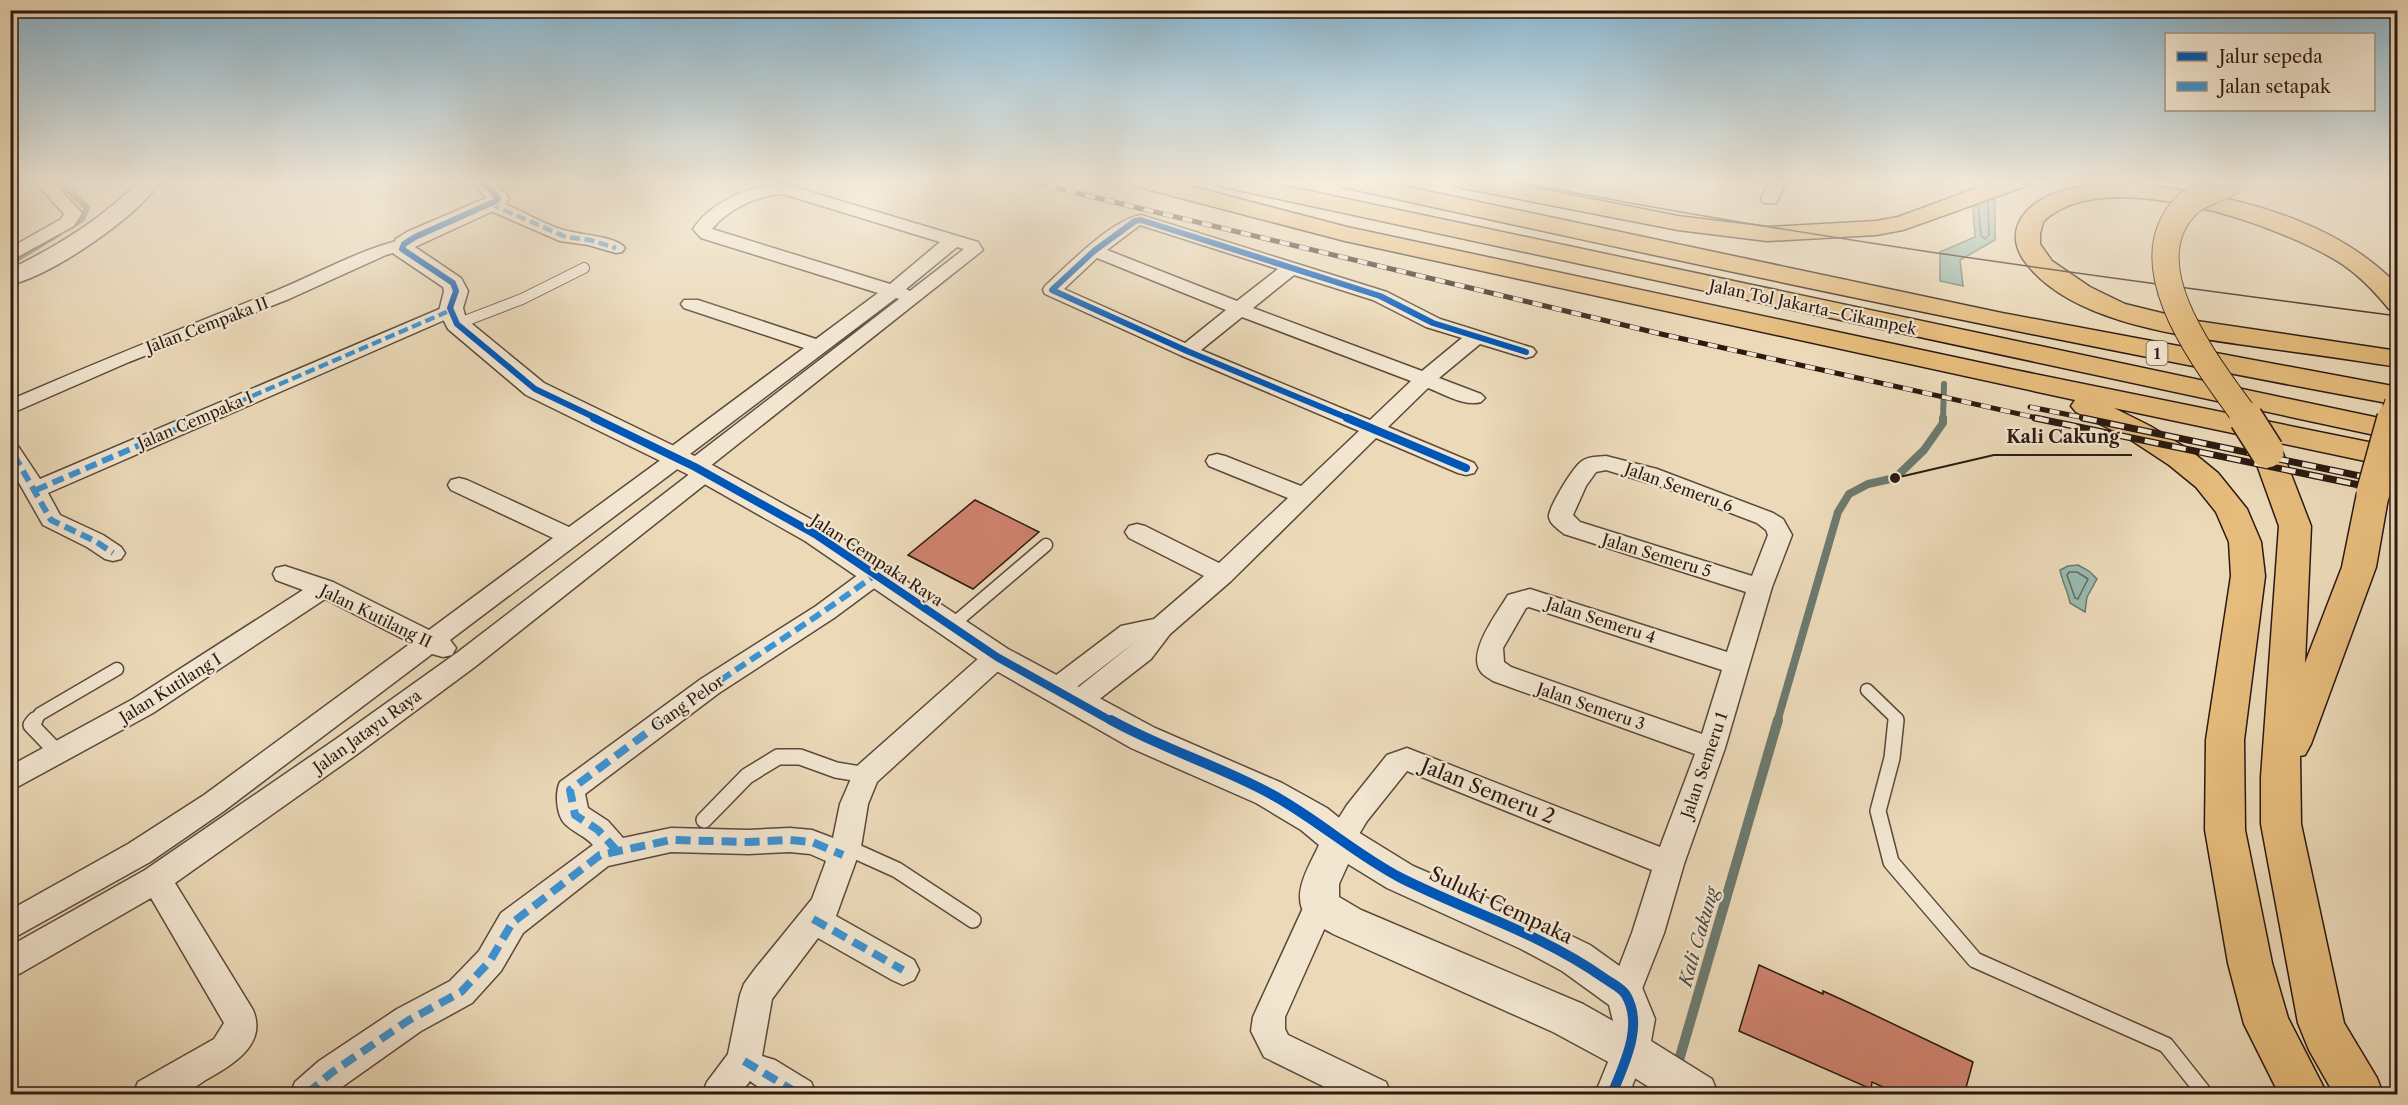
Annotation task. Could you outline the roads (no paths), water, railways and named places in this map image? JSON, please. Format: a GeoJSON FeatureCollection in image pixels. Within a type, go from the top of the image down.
{"type":"FeatureCollection","features":[{"type":"Feature","properties":{"kind":"highway"},"geometry":{"type":"LineString","coordinates":[[1340,233],[2010,378],[2397,458]]}},
{"type":"Feature","properties":{"kind":"highway","name":"Jalan Tol Jakarta–Cikampek"},"geometry":{"type":"LineString","coordinates":[[1466,233],[2397,431]]}},
{"type":"Feature","properties":{"kind":"highway","name":"Jalan Tol Jakarta–Cikampek"},"geometry":{"type":"LineString","coordinates":[[1583,233],[2167,355],[2397,396]]}},
{"type":"Feature","properties":{"kind":"highway"},"geometry":{"type":"LineString","coordinates":[[1755,233],[1793,233]]}},
{"type":"Feature","properties":{"kind":"highway"},"geometry":{"type":"LineString","coordinates":[[2027,233],[2030,250],[2042,264],[2060,279],[2115,310],[2184,328],[2397,360]]}},
{"type":"Feature","properties":{"kind":"highway"},"geometry":{"type":"LineString","coordinates":[[2168,233],[2163,262],[2168,290],[2194,340],[2251,422],[2268,451],[2295,526],[2280,777],[2281,824],[2321,1023],[2325,1035],[2360,1095]]}},
{"type":"Feature","properties":{"kind":"highway"},"geometry":{"type":"LineString","coordinates":[[2302,233],[2352,259],[2381,283],[2397,303]]}},
{"type":"Feature","properties":{"kind":"highway"},"geometry":{"type":"LineString","coordinates":[[2010,378],[2096,410],[2139,432],[2180,458],[2207,480],[2231,509],[2245,542],[2248,576],[2225,740],[2226,830],[2248,951],[2267,1024],[2304,1095]]}},
{"type":"Feature","properties":{"kind":"highway"},"geometry":{"type":"LineString","coordinates":[[2280,777],[2359,567],[2373,493],[2397,403]]}},
{"type":"Feature","properties":{"kind":"street"},"geometry":{"type":"LineString","coordinates":[[10,256],[50,233]]}},
{"type":"Feature","properties":{"kind":"street"},"geometry":{"type":"LineString","coordinates":[[10,278],[95,233]]}},
{"type":"Feature","properties":{"kind":"street"},"geometry":{"type":"LineString","coordinates":[[422,233],[404,244],[402,249],[453,283],[456,291],[449,304],[453,317]]}},
{"type":"Feature","properties":{"kind":"street"},"geometry":{"type":"LineString","coordinates":[[558,233],[566,237],[590,240],[616,248]]}},
{"type":"Feature","properties":{"kind":"street"},"geometry":{"type":"LineString","coordinates":[[706,233],[902,295]]}},
{"type":"Feature","properties":{"kind":"street"},"geometry":{"type":"LineString","coordinates":[[687,464],[819,347],[974,250],[972,246],[929,233]]}},
{"type":"Feature","properties":{"kind":"street"},"geometry":{"type":"LineString","coordinates":[[1119,233],[1094,251],[1053,288],[1053,292],[1466,468]]}},
{"type":"Feature","properties":{"kind":"street"},"geometry":{"type":"LineString","coordinates":[[1180,233],[1380,296],[1433,323],[1475,338],[1526,352]]}},
{"type":"Feature","properties":{"kind":"street","name":"Jalan Cempaka II"},"geometry":{"type":"LineString","coordinates":[[10,408],[122,358],[282,295],[380,251],[404,244]]}},
{"type":"Feature","properties":{"kind":"street"},"geometry":{"type":"LineString","coordinates":[[1094,251],[1474,398]]}},
{"type":"Feature","properties":{"kind":"street"},"geometry":{"type":"LineString","coordinates":[[1187,351],[1291,268]]}},
{"type":"Feature","properties":{"kind":"street"},"geometry":{"type":"LineString","coordinates":[[687,464],[902,295]]}},
{"type":"Feature","properties":{"kind":"street"},"geometry":{"type":"LineString","coordinates":[[691,304],[819,347]]}},
{"type":"Feature","properties":{"kind":"street","name":"Jalan Cempaka Raya"},"geometry":{"type":"LineString","coordinates":[[453,317],[535,389],[687,464],[815,534],[998,657],[1143,738],[1269,793],[1314,819],[1340,840]]}},
{"type":"Feature","properties":{"kind":"street","name":"Jalan Cempaka I"},"geometry":{"type":"LineString","coordinates":[[36,490],[453,317]]}},
{"type":"Feature","properties":{"kind":"street"},"geometry":{"type":"LineString","coordinates":[[1067,695],[1142,652],[1161,627],[1222,575],[1425,380],[1475,338]]}},
{"type":"Feature","properties":{"kind":"street"},"geometry":{"type":"LineString","coordinates":[[12,454],[36,490],[51,520],[95,541],[113,553]]}},
{"type":"Feature","properties":{"kind":"street"},"geometry":{"type":"LineString","coordinates":[[1217,461],[1305,496]]}},
{"type":"Feature","properties":{"kind":"street","name":"Jalan Semeru 6"},"geometry":{"type":"LineString","coordinates":[[1561,515],[1584,471],[1594,463],[1604,462],[1641,471],[1765,518],[1775,525],[1780,535]]}},
{"type":"Feature","properties":{"kind":"street","name":"Jalan Jatayu Raya"},"geometry":{"type":"LineString","coordinates":[[10,926],[139,853],[214,803],[571,537],[687,464]]}},
{"type":"Feature","properties":{"kind":"street","name":"Jalan Jatayu Raya"},"geometry":{"type":"LineString","coordinates":[[10,963],[156,879],[346,747],[466,659],[687,464]]}},
{"type":"Feature","properties":{"kind":"street"},"geometry":{"type":"LineString","coordinates":[[459,485],[571,537]]}},
{"type":"Feature","properties":{"kind":"street","name":"Jalan Semeru 5"},"geometry":{"type":"LineString","coordinates":[[1561,515],[1562,520],[1572,528],[1760,587]]}},
{"type":"Feature","properties":{"kind":"street"},"geometry":{"type":"LineString","coordinates":[[1137,532],[1222,575]]}},
{"type":"Feature","properties":{"kind":"street","name":"Jalan Semeru 1"},"geometry":{"type":"LineString","coordinates":[[1625,993],[1648,933],[1669,864],[1711,748],[1760,587],[1780,535]]}},
{"type":"Feature","properties":{"kind":"street","name":"Jalan Kutilang II"},"geometry":{"type":"LineString","coordinates":[[285,574],[324,588],[466,659]]}},
{"type":"Feature","properties":{"kind":"street","name":"Gang Pelor"},"geometry":{"type":"LineString","coordinates":[[618,851],[598,830],[575,815],[570,790],[710,686],[825,612],[875,574]]}},
{"type":"Feature","properties":{"kind":"street","name":"Jalan Kutilang I"},"geometry":{"type":"LineString","coordinates":[[10,780],[189,678],[324,588]]}},
{"type":"Feature","properties":{"kind":"street","name":"Jalan Semeru 4"},"geometry":{"type":"LineString","coordinates":[[1490,648],[1517,601],[1530,598],[1547,601],[1737,665]]}},
{"type":"Feature","properties":{"kind":"street"},"geometry":{"type":"LineString","coordinates":[[1067,695],[1089,665],[1119,640],[1130,633],[1161,627]]}},
{"type":"Feature","properties":{"kind":"street","name":"Jalan Semeru 3"},"geometry":{"type":"LineString","coordinates":[[1490,648],[1491,666],[1502,674],[1711,748]]}},
{"type":"Feature","properties":{"kind":"street"},"geometry":{"type":"LineString","coordinates":[[719,1095],[744,1061],[756,995],[766,979],[825,906],[844,851],[854,804],[866,775],[998,657]]}},
{"type":"Feature","properties":{"kind":"street","name":"Jalan Semeru 2"},"geometry":{"type":"LineString","coordinates":[[1340,840],[1357,813],[1397,763],[1407,759],[1669,864]]}},
{"type":"Feature","properties":{"kind":"street"},"geometry":{"type":"LineString","coordinates":[[307,1095],[331,1074],[409,1020],[461,992],[490,961],[512,923],[600,855],[671,840],[790,840],[812,842],[844,851]]}},
{"type":"Feature","properties":{"kind":"street"},"geometry":{"type":"LineString","coordinates":[[1340,840],[1320,884],[1320,905],[1269,1017],[1268,1031],[1276,1046],[1374,1095]]}},
{"type":"Feature","properties":{"kind":"street","name":"Suluki Cempaka"},"geometry":{"type":"LineString","coordinates":[[1340,840],[1400,877],[1535,937],[1576,958],[1625,993]]}},
{"type":"Feature","properties":{"kind":"street"},"geometry":{"type":"LineString","coordinates":[[150,1095],[226,1050],[239,1034],[241,1021],[156,879]]}},
{"type":"Feature","properties":{"kind":"street"},"geometry":{"type":"LineString","coordinates":[[1320,905],[1347,922],[1522,996],[1641,1059],[1695,1094]]}},
{"type":"Feature","properties":{"kind":"street"},"geometry":{"type":"LineString","coordinates":[[813,920],[903,970]]}},
{"type":"Feature","properties":{"kind":"street"},"geometry":{"type":"LineString","coordinates":[[1612,1095],[1641,1059],[1634,1019],[1625,993]]}},
{"type":"Feature","properties":{"kind":"street"},"geometry":{"type":"LineString","coordinates":[[763,1072],[799,1095]]}},
{"type":"Feature","properties":{"kind":"lane"},"geometry":{"type":"LineString","coordinates":[[453,317],[522,299],[584,268]]}},
{"type":"Feature","properties":{"kind":"lane"},"geometry":{"type":"LineString","coordinates":[[951,626],[1046,545]]}},
{"type":"Feature","properties":{"kind":"lane"},"geometry":{"type":"LineString","coordinates":[[59,754],[30,725],[40,714],[117,669]]}},
{"type":"Feature","properties":{"kind":"lane"},"geometry":{"type":"LineString","coordinates":[[1867,690],[1896,718],[1892,759],[1878,811],[1891,862],[1975,960],[2166,1045],[2205,1095]]}},
{"type":"Feature","properties":{"kind":"lane"},"geometry":{"type":"LineString","coordinates":[[704,820],[747,776],[778,757],[800,757],[836,770],[866,775]]}},
{"type":"Feature","properties":{"kind":"lane"},"geometry":{"type":"LineString","coordinates":[[844,851],[897,870],[973,920]]}},
{"type":"Feature","properties":{"kind":"water"},"geometry":{"type":"Polygon","coordinates":[[[1975,233],[1995,233],[1995,240],[1960,260],[1963,286],[1940,281],[1940,252],[1975,237],[1975,233]]]}},
{"type":"Feature","properties":{"kind":"water"},"geometry":{"type":"Polygon","coordinates":[[[2078,565],[2097,579],[2087,597],[2085,612],[2070,603],[2060,570],[2078,565]]]}},
{"type":"Feature","properties":{"kind":"waterway"},"geometry":{"type":"LineString","coordinates":[[10,263],[58,234]]}},
{"type":"Feature","properties":{"kind":"waterway","name":"Kali Cakung"},"geometry":{"type":"LineString","coordinates":[[1943,419],[1944,384]]}},
{"type":"Feature","properties":{"kind":"waterway","name":"Kali Cakung"},"geometry":{"type":"LineString","coordinates":[[1777,722],[1838,512],[1849,494],[1868,484],[1895,478],[1924,450],[1943,423],[1943,419]]}},
{"type":"Feature","properties":{"kind":"waterway","name":"Kali Cakung"},"geometry":{"type":"LineString","coordinates":[[1677,1067],[1778,720]]}},
{"type":"Feature","properties":{"kind":"tram line"},"geometry":{"type":"LineString","coordinates":[[1805,233],[1955,256],[2398,316]]}},
{"type":"Feature","properties":{"kind":"railway"},"geometry":{"type":"LineString","coordinates":[[1241,233],[1661,334],[2042,419]]}},
{"type":"Feature","properties":{"kind":"railway"},"geometry":{"type":"LineString","coordinates":[[2030,407],[2090,419]]}},
{"type":"Feature","properties":{"kind":"railway"},"geometry":{"type":"LineString","coordinates":[[2035,418],[2398,493]]}},
{"type":"Feature","properties":{"kind":"railway"},"geometry":{"type":"LineString","coordinates":[[2083,418],[2398,484]]}},
{"type":"Feature","properties":{"kind":"place","name":"Kali Cakung"},"geometry":{"type":"Point","coordinates":[1895,478]}}]}
